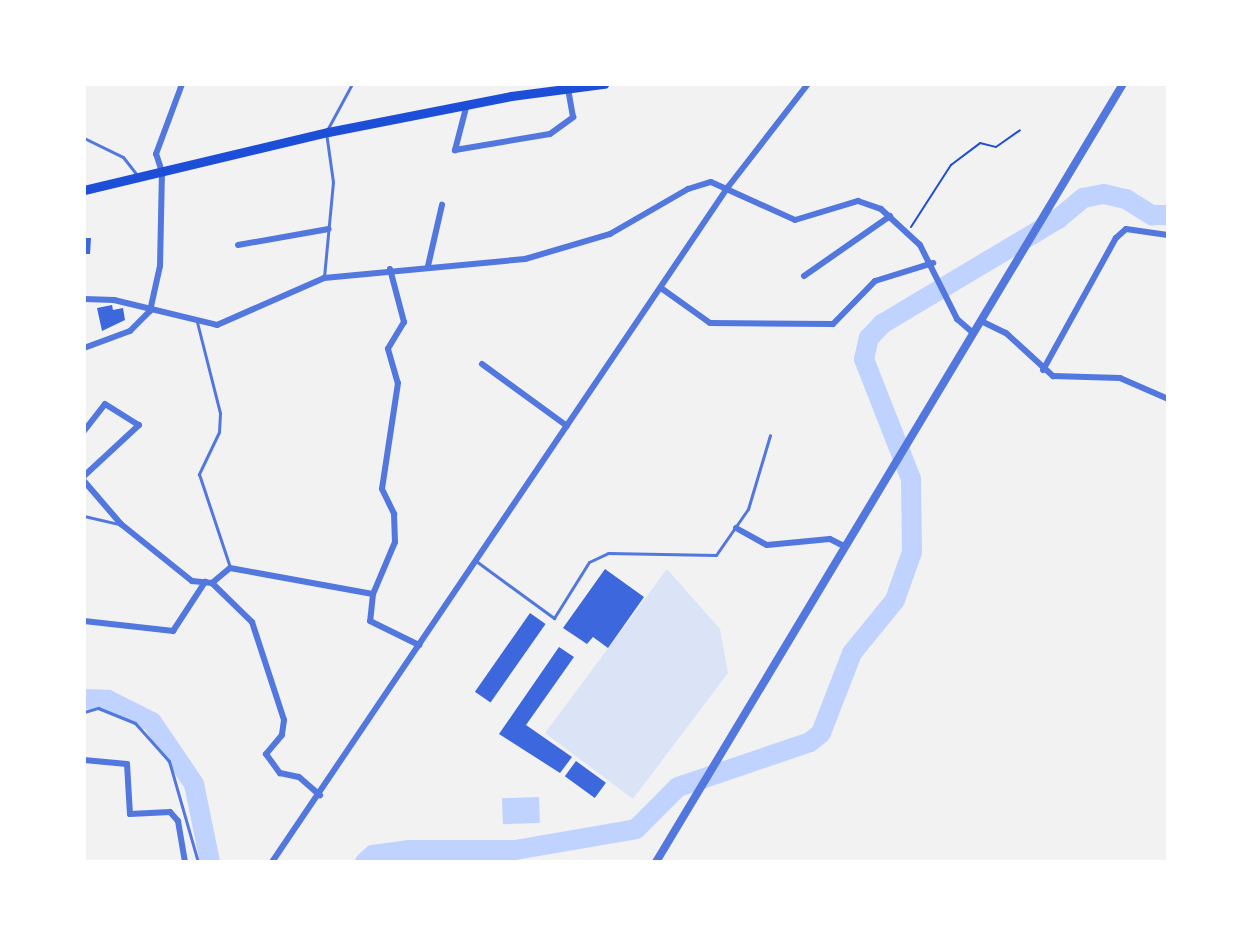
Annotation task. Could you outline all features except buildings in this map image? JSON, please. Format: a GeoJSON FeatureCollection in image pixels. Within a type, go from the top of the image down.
{"type":"FeatureCollection","features":[{"type":"Feature","properties":{"kind":"highway"},"geometry":{"type":"LineString","coordinates":[[84,190],[326,132],[467,104],[604,84]]}},
{"type":"Feature","properties":{"kind":"street"},"geometry":{"type":"LineString","coordinates":[[84,348],[130,331],[150,311],[160,266],[162,172],[156,154],[182,84]]}},
{"type":"Feature","properties":{"kind":"street"},"geometry":{"type":"LineString","coordinates":[[272,862],[320,795],[729,188],[808,84]]}},
{"type":"Feature","properties":{"kind":"street"},"geometry":{"type":"LineString","coordinates":[[656,862],[1123,84]]}},
{"type":"Feature","properties":{"kind":"street"},"geometry":{"type":"LineString","coordinates":[[467,104],[455,150],[550,134],[573,117],[568,89]]}},
{"type":"Feature","properties":{"kind":"street"},"geometry":{"type":"LineString","coordinates":[[84,299],[217,325],[324,278],[390,269],[525,259],[610,234],[688,189],[711,182],[729,188],[795,220],[858,201],[890,216],[933,263],[957,319],[973,333]]}},
{"type":"Feature","properties":{"kind":"street"},"geometry":{"type":"LineString","coordinates":[[428,266],[442,205]]}},
{"type":"Feature","properties":{"kind":"street"},"geometry":{"type":"LineString","coordinates":[[804,276],[890,216]]}},
{"type":"Feature","properties":{"kind":"street"},"geometry":{"type":"LineString","coordinates":[[238,245],[329,229]]}},
{"type":"Feature","properties":{"kind":"street"},"geometry":{"type":"LineString","coordinates":[[1043,370],[1116,238],[1126,229],[1168,235]]}},
{"type":"Feature","properties":{"kind":"street"},"geometry":{"type":"LineString","coordinates":[[661,288],[710,323],[833,324],[875,281],[933,263]]}},
{"type":"Feature","properties":{"kind":"street"},"geometry":{"type":"LineString","coordinates":[[390,269],[404,322],[388,349],[398,383],[382,489],[394,514],[394,542],[373,594],[370,621],[387,634],[419,645]]}},
{"type":"Feature","properties":{"kind":"street"},"geometry":{"type":"LineString","coordinates":[[981,321],[1006,333],[1043,370],[1053,376],[1120,378],[1168,399]]}},
{"type":"Feature","properties":{"kind":"street"},"geometry":{"type":"LineString","coordinates":[[482,364],[567,426]]}},
{"type":"Feature","properties":{"kind":"street"},"geometry":{"type":"LineString","coordinates":[[84,431],[105,404],[139,425],[84,476]]}},
{"type":"Feature","properties":{"kind":"street"},"geometry":{"type":"LineString","coordinates":[[84,481],[121,524],[192,581],[209,582],[252,622],[284,720],[282,735],[266,754],[280,772],[299,777],[320,795]]}},
{"type":"Feature","properties":{"kind":"street"},"geometry":{"type":"LineString","coordinates":[[736,528],[767,545],[831,539],[844,546]]}},
{"type":"Feature","properties":{"kind":"street"},"geometry":{"type":"LineString","coordinates":[[84,621],[173,631],[209,582],[230,568],[373,594]]}},
{"type":"Feature","properties":{"kind":"street"},"geometry":{"type":"LineString","coordinates":[[84,760],[127,764],[130,814],[170,812],[178,820],[185,862]]}},
{"type":"Feature","properties":{"kind":"lane"},"geometry":{"type":"LineString","coordinates":[[324,278],[333,182],[326,132],[352,84]]}},
{"type":"Feature","properties":{"kind":"lane"},"geometry":{"type":"LineString","coordinates":[[84,138],[123,157],[140,177]]}},
{"type":"Feature","properties":{"kind":"lane"},"geometry":{"type":"LineString","coordinates":[[197,320],[220,413],[219,432],[199,474],[230,568]]}},
{"type":"Feature","properties":{"kind":"lane"},"geometry":{"type":"LineString","coordinates":[[476,561],[554,618],[589,562],[608,554],[707,559],[736,528],[748,509],[770,435]]}},
{"type":"Feature","properties":{"kind":"lane"},"geometry":{"type":"LineString","coordinates":[[84,516],[121,524]]}},
{"type":"Feature","properties":{"kind":"lane"},"geometry":{"type":"LineString","coordinates":[[84,712],[98,708],[135,723],[170,761],[198,862]]}},
{"type":"Feature","properties":{"kind":"path"},"geometry":{"type":"LineString","coordinates":[[907,232],[951,165],[980,143],[996,147],[1020,130]]}},
{"type":"Feature","properties":{"kind":"shaded area"},"geometry":{"type":"Polygon","coordinates":[[[667,569],[720,629],[728,673],[633,799],[545,733],[667,569]]]}},
{"type":"Feature","properties":{"kind":"water"},"geometry":{"type":"Polygon","coordinates":[[[539,797],[540,823],[503,824],[502,798],[539,797]]]}},
{"type":"Feature","properties":{"kind":"waterway"},"geometry":{"type":"LineString","coordinates":[[365,862],[373,855],[408,850],[515,850],[636,829],[678,787],[810,742],[821,733],[852,653],[895,600],[912,552],[911,479],[864,359],[869,338],[882,324],[1058,219],[1083,198],[1104,194],[1126,199],[1152,215],[1168,215]]}},
{"type":"Feature","properties":{"kind":"waterway"},"geometry":{"type":"LineString","coordinates":[[84,699],[108,700],[152,722],[194,784],[210,862]]}}]}
